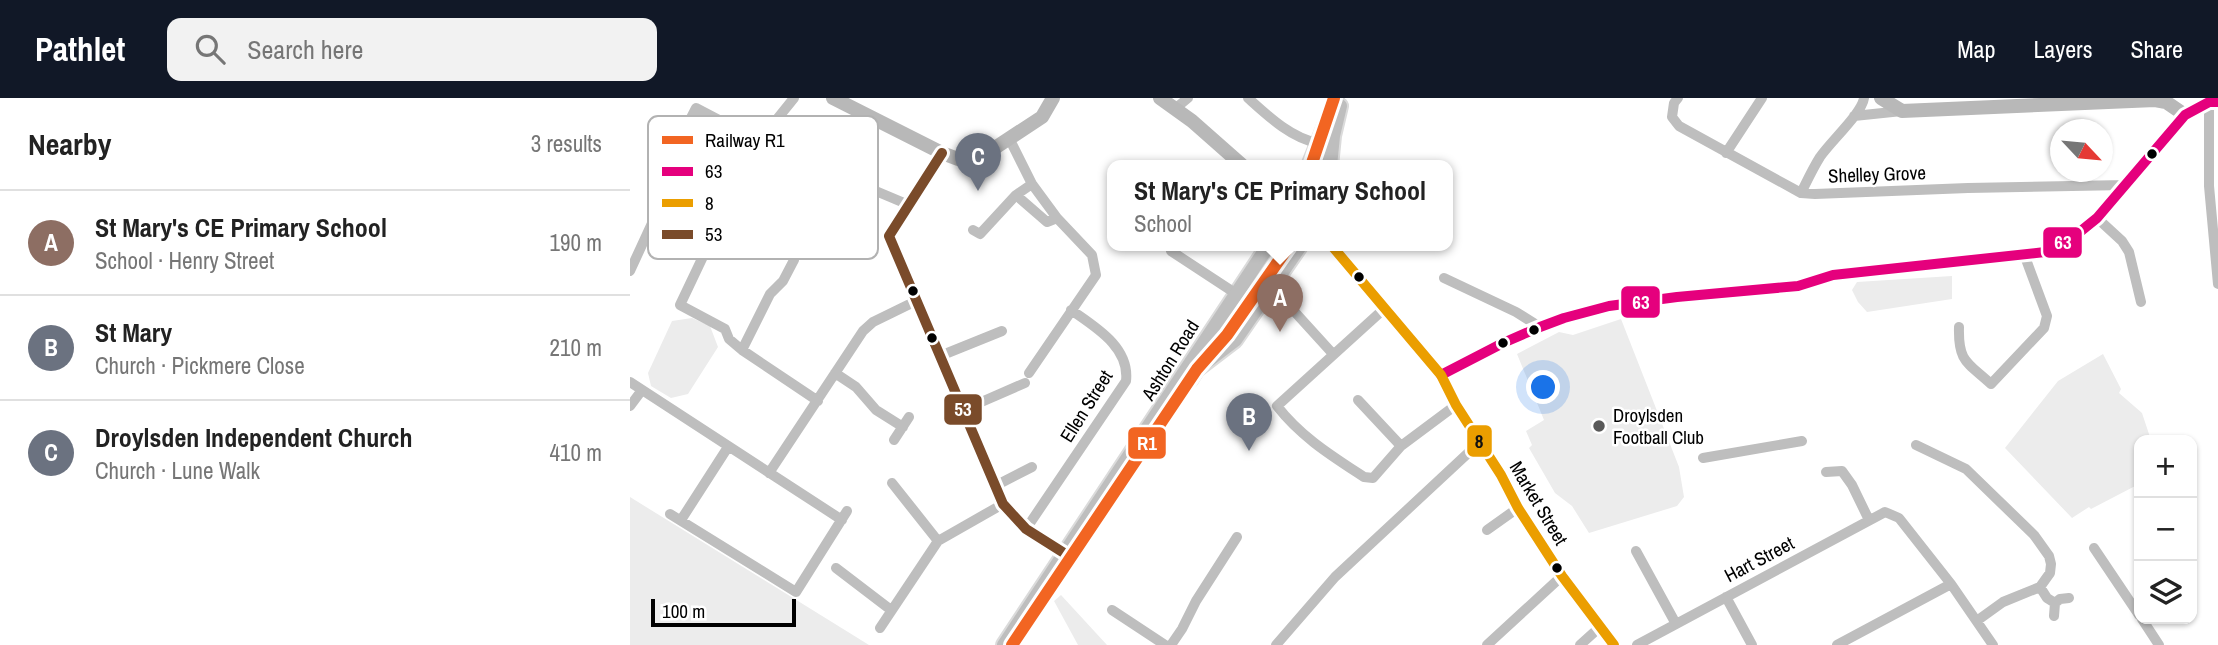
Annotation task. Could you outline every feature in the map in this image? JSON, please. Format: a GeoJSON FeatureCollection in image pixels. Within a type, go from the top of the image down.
{"type":"FeatureCollection","features":[{"type":"Feature","properties":{"kind":"main road"},"geometry":{"type":"LineString","coordinates":[[1311,160],[1339,102]]}},
{"type":"Feature","properties":{"kind":"main road"},"geometry":{"type":"LineString","coordinates":[[1331,160],[1339,102]]}},
{"type":"Feature","properties":{"kind":"main road","name":"Ashton Road"},"geometry":{"type":"LineString","coordinates":[[1064,553],[1264,251]]}},
{"type":"Feature","properties":{"kind":"main road","name":"Ashton Road"},"geometry":{"type":"LineString","coordinates":[[1064,553],[1097,520],[1197,369],[1235,340],[1297,251]]}},
{"type":"Feature","properties":{"kind":"main road"},"geometry":{"type":"LineString","coordinates":[[1004,645],[1064,553]]}},
{"type":"Feature","properties":{"kind":"street"},"geometry":{"type":"LineString","coordinates":[[779,116],[794,98]]}},
{"type":"Feature","properties":{"kind":"street"},"geometry":{"type":"LineString","coordinates":[[832,98],[868,116]]}},
{"type":"Feature","properties":{"kind":"street"},"geometry":{"type":"LineString","coordinates":[[878,121],[942,153],[970,160],[984,155],[1042,117],[1053,98]]}},
{"type":"Feature","properties":{"kind":"street"},"geometry":{"type":"LineString","coordinates":[[1160,98],[1236,160]]}},
{"type":"Feature","properties":{"kind":"street"},"geometry":{"type":"LineString","coordinates":[[1175,108],[1188,98]]}},
{"type":"Feature","properties":{"kind":"street"},"geometry":{"type":"LineString","coordinates":[[1248,98],[1275,122],[1310,142],[1318,143]]}},
{"type":"Feature","properties":{"kind":"street","name":"Shelley Grove"},"geometry":{"type":"LineString","coordinates":[[1678,98],[1672,117],[1679,127],[1801,193],[2125,185]]}},
{"type":"Feature","properties":{"kind":"street"},"geometry":{"type":"LineString","coordinates":[[1727,153],[1762,98]]}},
{"type":"Feature","properties":{"kind":"street"},"geometry":{"type":"LineString","coordinates":[[1801,193],[1819,159],[1863,107],[1864,98]]}},
{"type":"Feature","properties":{"kind":"street"},"geometry":{"type":"LineString","coordinates":[[1882,98],[1902,111]]}},
{"type":"Feature","properties":{"kind":"street"},"geometry":{"type":"LineString","coordinates":[[1854,116],[1902,111],[2155,100],[2166,102],[2185,115]]}},
{"type":"Feature","properties":{"kind":"street"},"geometry":{"type":"LineString","coordinates":[[1441,375],[1540,327],[1609,306],[1798,286],[1833,275],[2045,252],[2076,235],[2097,218],[2185,115],[2212,101],[2218,284]]}},
{"type":"Feature","properties":{"kind":"street"},"geometry":{"type":"LineString","coordinates":[[1322,160],[1339,102]]}},
{"type":"Feature","properties":{"kind":"street"},"geometry":{"type":"LineString","coordinates":[[692,116],[696,108],[713,116]]}},
{"type":"Feature","properties":{"kind":"street"},"geometry":{"type":"LineString","coordinates":[[964,410],[1027,378],[1096,275],[1091,254],[1057,218],[1032,184],[1009,138]]}},
{"type":"Feature","properties":{"kind":"street"},"geometry":{"type":"LineString","coordinates":[[942,153],[889,236],[1003,504],[1026,529],[1064,553]]}},
{"type":"Feature","properties":{"kind":"street"},"geometry":{"type":"LineString","coordinates":[[973,230],[980,234],[1016,195],[1032,184]]}},
{"type":"Feature","properties":{"kind":"street"},"geometry":{"type":"LineString","coordinates":[[878,192],[909,205]]}},
{"type":"Feature","properties":{"kind":"street"},"geometry":{"type":"LineString","coordinates":[[1016,195],[1048,222],[1057,218]]}},
{"type":"Feature","properties":{"kind":"street"},"geometry":{"type":"LineString","coordinates":[[2097,218],[2129,251],[2141,302]]}},
{"type":"Feature","properties":{"kind":"street"},"geometry":{"type":"LineString","coordinates":[[630,271],[648,235]]}},
{"type":"Feature","properties":{"kind":"street"},"geometry":{"type":"LineString","coordinates":[[1171,251],[1235,293]]}},
{"type":"Feature","properties":{"kind":"street","name":"Market Street"},"geometry":{"type":"LineString","coordinates":[[1336,251],[1441,375],[1518,508],[1562,576],[1614,645]]}},
{"type":"Feature","properties":{"kind":"street"},"geometry":{"type":"LineString","coordinates":[[1959,327],[1958,341],[1962,358],[1991,384],[2044,328],[2047,317],[2024,254]]}},
{"type":"Feature","properties":{"kind":"street"},"geometry":{"type":"LineString","coordinates":[[702,259],[680,305],[725,329],[729,339],[742,350],[818,401]]}},
{"type":"Feature","properties":{"kind":"street"},"geometry":{"type":"LineString","coordinates":[[742,350],[770,294],[783,281],[794,259]]}},
{"type":"Feature","properties":{"kind":"street"},"geometry":{"type":"LineString","coordinates":[[1444,278],[1517,312],[1540,327]]}},
{"type":"Feature","properties":{"kind":"street"},"geometry":{"type":"LineString","coordinates":[[769,473],[863,331],[873,322],[916,301]]}},
{"type":"Feature","properties":{"kind":"street"},"geometry":{"type":"LineString","coordinates":[[1385,308],[1278,406],[1292,424],[1314,444],[1364,477],[1373,478],[1401,446],[1456,405]]}},
{"type":"Feature","properties":{"kind":"street","name":"Ellen Street"},"geometry":{"type":"LineString","coordinates":[[1026,529],[1126,381],[1126,364],[1113,342],[1071,310]]}},
{"type":"Feature","properties":{"kind":"street"},"geometry":{"type":"LineString","coordinates":[[1293,310],[1333,354]]}},
{"type":"Feature","properties":{"kind":"street"},"geometry":{"type":"LineString","coordinates":[[940,356],[1002,331]]}},
{"type":"Feature","properties":{"kind":"street"},"geometry":{"type":"LineString","coordinates":[[835,373],[856,387],[876,410],[902,427]]}},
{"type":"Feature","properties":{"kind":"street"},"geometry":{"type":"LineString","coordinates":[[630,383],[769,473],[845,516],[796,592],[670,513]]}},
{"type":"Feature","properties":{"kind":"street"},"geometry":{"type":"LineString","coordinates":[[630,406],[642,390]]}},
{"type":"Feature","properties":{"kind":"street"},"geometry":{"type":"LineString","coordinates":[[1358,400],[1401,446]]}},
{"type":"Feature","properties":{"kind":"street"},"geometry":{"type":"LineString","coordinates":[[894,440],[909,417]]}},
{"type":"Feature","properties":{"kind":"street"},"geometry":{"type":"LineString","coordinates":[[1703,458],[1802,441]]}},
{"type":"Feature","properties":{"kind":"street"},"geometry":{"type":"LineString","coordinates":[[1276,645],[1335,577],[1480,442]]}},
{"type":"Feature","properties":{"kind":"street"},"geometry":{"type":"LineString","coordinates":[[1916,445],[1966,469],[2034,535],[2049,556],[2050,573],[2040,587],[2003,602],[1978,620]]}},
{"type":"Feature","properties":{"kind":"street"},"geometry":{"type":"LineString","coordinates":[[681,520],[728,447]]}},
{"type":"Feature","properties":{"kind":"street"},"geometry":{"type":"LineString","coordinates":[[995,486],[1032,467]]}},
{"type":"Feature","properties":{"kind":"street"},"geometry":{"type":"LineString","coordinates":[[1826,472],[1842,471],[1869,520]]}},
{"type":"Feature","properties":{"kind":"street"},"geometry":{"type":"LineString","coordinates":[[892,483],[937,541]]}},
{"type":"Feature","properties":{"kind":"street"},"geometry":{"type":"LineString","coordinates":[[880,628],[937,541],[1003,504]]}},
{"type":"Feature","properties":{"kind":"street"},"geometry":{"type":"LineString","coordinates":[[1487,530],[1518,508]]}},
{"type":"Feature","properties":{"kind":"street","name":"Hart Street"},"geometry":{"type":"LineString","coordinates":[[1637,645],[1885,512],[1899,518],[1951,584]]}},
{"type":"Feature","properties":{"kind":"street"},"geometry":{"type":"LineString","coordinates":[[1171,645],[1237,537]]}},
{"type":"Feature","properties":{"kind":"street"},"geometry":{"type":"LineString","coordinates":[[2094,548],[2134,607]]}},
{"type":"Feature","properties":{"kind":"street"},"geometry":{"type":"LineString","coordinates":[[1636,551],[1676,624]]}},
{"type":"Feature","properties":{"kind":"street"},"geometry":{"type":"LineString","coordinates":[[836,568],[891,610]]}},
{"type":"Feature","properties":{"kind":"street"},"geometry":{"type":"LineString","coordinates":[[1487,645],[1562,576]]}},
{"type":"Feature","properties":{"kind":"street"},"geometry":{"type":"LineString","coordinates":[[1838,645],[1951,584],[1993,645]]}},
{"type":"Feature","properties":{"kind":"street"},"geometry":{"type":"LineString","coordinates":[[2040,587],[2055,603]]}},
{"type":"Feature","properties":{"kind":"street"},"geometry":{"type":"LineString","coordinates":[[1726,597],[1752,645]]}},
{"type":"Feature","properties":{"kind":"street"},"geometry":{"type":"LineString","coordinates":[[2054,615],[2055,603],[2060,598],[2069,598]]}},
{"type":"Feature","properties":{"kind":"street"},"geometry":{"type":"LineString","coordinates":[[1112,610],[1165,645]]}},
{"type":"Feature","properties":{"kind":"street"},"geometry":{"type":"LineString","coordinates":[[2146,624],[2159,645]]}},
{"type":"Feature","properties":{"kind":"street"},"geometry":{"type":"LineString","coordinates":[[1580,645],[1600,627]]}},
{"type":"Feature","properties":{"kind":"shaded area"},"geometry":{"type":"Polygon","coordinates":[[[1952,276],[1952,299],[1867,312],[1852,290],[1857,282],[1952,276]]]}},
{"type":"Feature","properties":{"kind":"shaded area"},"geometry":{"type":"Polygon","coordinates":[[[692,318],[710,326],[718,347],[688,394],[671,398],[651,386],[648,373],[672,321],[692,318]]]}},
{"type":"Feature","properties":{"kind":"shaded area","name":"Droylsden Football Club"},"geometry":{"type":"Polygon","coordinates":[[[1621,319],[1679,467],[1684,497],[1677,506],[1589,533],[1572,506],[1555,493],[1529,448],[1532,445],[1526,431],[1544,420],[1517,354],[1559,332],[1573,335],[1621,319]]]}},
{"type":"Feature","properties":{"kind":"shaded area"},"geometry":{"type":"Polygon","coordinates":[[[2103,354],[2121,389],[2119,393],[2142,413],[2149,435],[2134,435],[2134,487],[2091,509],[2089,507],[2072,518],[2005,448],[2058,381],[2103,354]]]}},
{"type":"Feature","properties":{"kind":"shaded area"},"geometry":{"type":"Polygon","coordinates":[[[630,497],[869,645],[630,645],[630,497]]]}},
{"type":"Feature","properties":{"kind":"shaded area"},"geometry":{"type":"Polygon","coordinates":[[[1061,595],[1107,645],[1078,645],[1054,601],[1061,595]]]}},
{"type":"Feature","properties":{"kind":"rail line","name":"R1"},"geometry":{"type":"LineString","coordinates":[[1313,160],[1334,98]]}},
{"type":"Feature","properties":{"kind":"rail line","name":"R1"},"geometry":{"type":"LineString","coordinates":[[1012,645],[1197,369],[1227,335],[1286,251]]}},
{"type":"Feature","properties":{"kind":"transit line","name":"63"},"geometry":{"type":"LineString","coordinates":[[1441,375],[1540,327],[1609,306],[1798,286],[1833,275],[2045,252],[2076,235],[2097,218],[2185,115],[2209,102],[2218,102]]}},
{"type":"Feature","properties":{"kind":"transit line","name":"53"},"geometry":{"type":"LineString","coordinates":[[942,153],[889,236],[1003,504],[1026,529],[1064,553]]}},
{"type":"Feature","properties":{"kind":"transit line","name":"8"},"geometry":{"type":"LineString","coordinates":[[1336,251],[1441,375],[1518,508],[1562,576],[1614,645]]}},
{"type":"Feature","properties":{"kind":"place","name":"Droylsden Independent Church"},"geometry":{"type":"Point","coordinates":[978,191]}},
{"type":"Feature","properties":{"kind":"place","name":"St Mary's CE Primary School"},"geometry":{"type":"Point","coordinates":[1280,332]}},
{"type":"Feature","properties":{"kind":"place","name":"Droylsden Football Club"},"geometry":{"type":"Point","coordinates":[1599,426]}},
{"type":"Feature","properties":{"kind":"place","name":"St Mary"},"geometry":{"type":"Point","coordinates":[1249,451]}}]}
